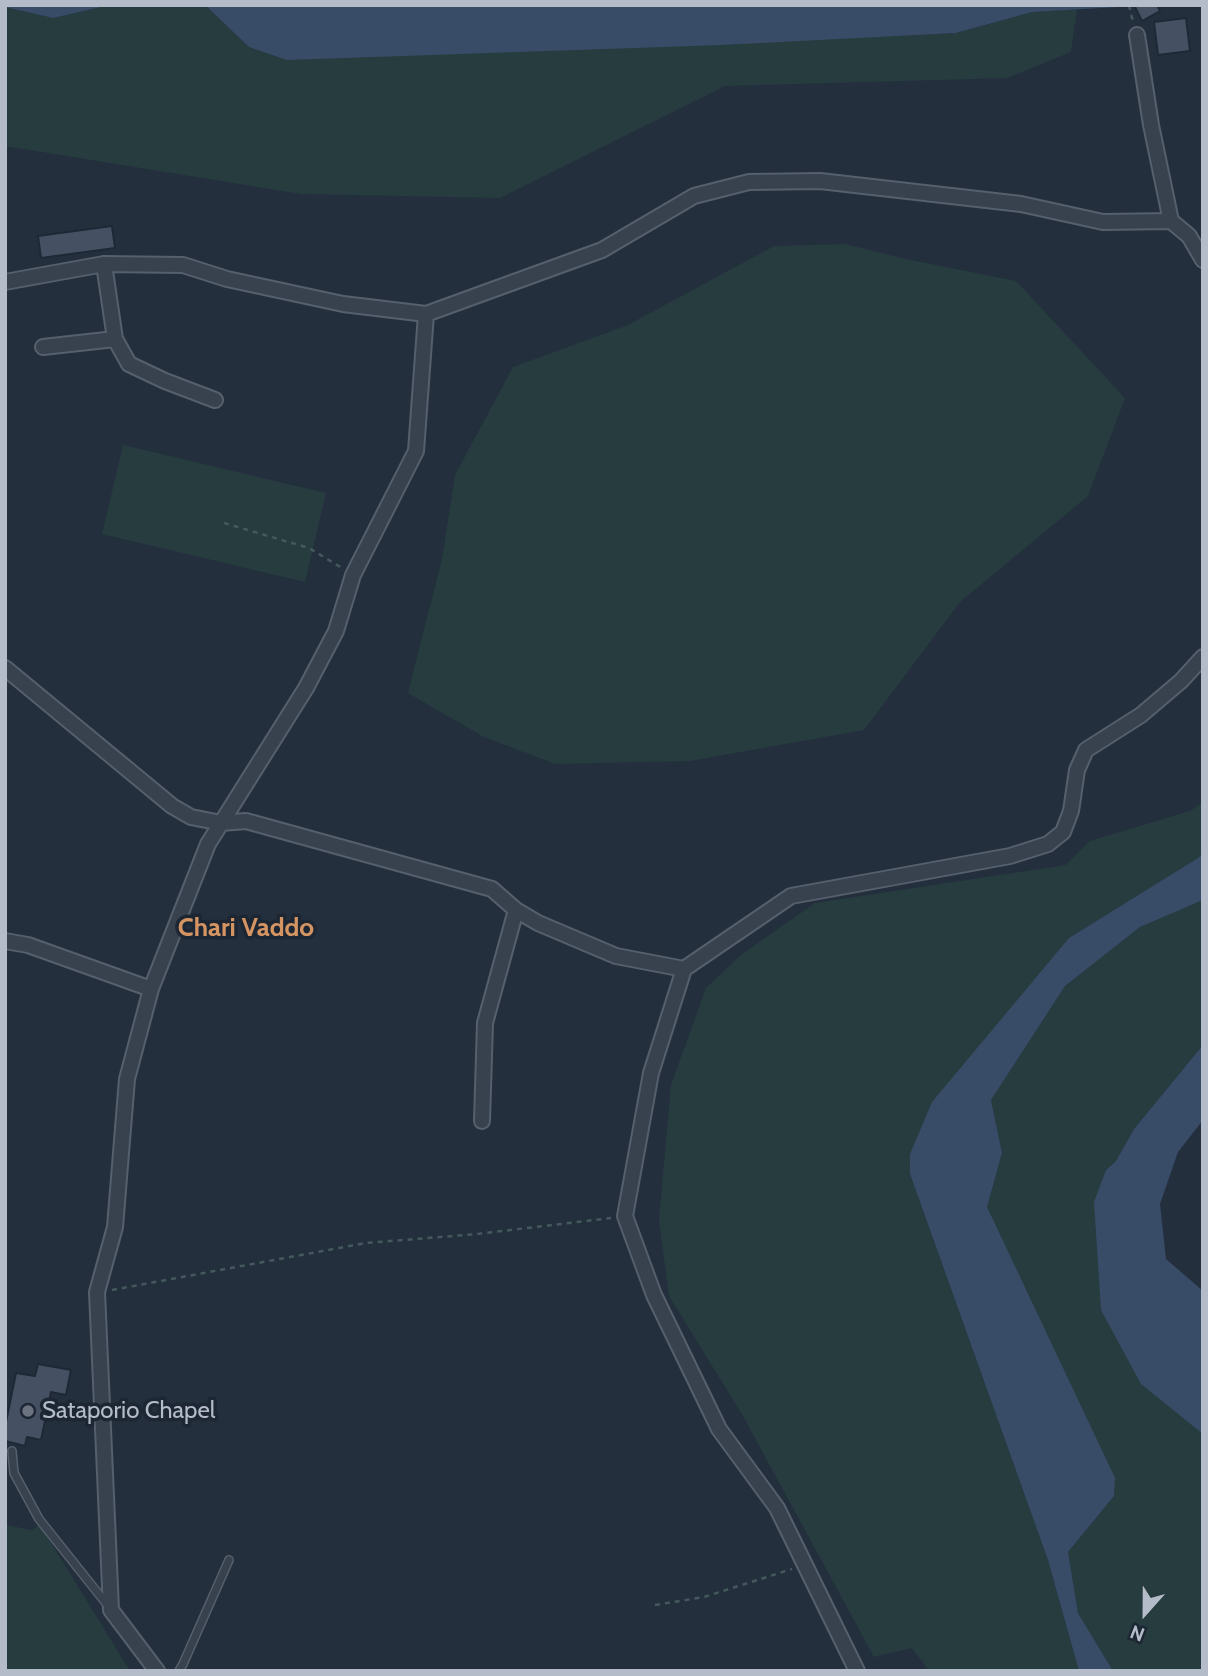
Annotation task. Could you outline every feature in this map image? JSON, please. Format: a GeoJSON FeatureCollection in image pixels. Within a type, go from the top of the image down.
{"type":"FeatureCollection","features":[{"type":"Feature","properties":{"kind":"street"},"geometry":{"type":"LineString","coordinates":[[1137,35],[1151,125],[1171,221],[1189,236],[1203,260]]}},
{"type":"Feature","properties":{"kind":"street"},"geometry":{"type":"LineString","coordinates":[[5,282],[104,264],[183,265],[227,279],[343,303],[426,314],[602,250],[694,196],[749,183],[820,181],[1021,204],[1103,222],[1171,221]]}},
{"type":"Feature","properties":{"kind":"street"},"geometry":{"type":"LineString","coordinates":[[104,264],[115,339],[129,364],[215,400]]}},
{"type":"Feature","properties":{"kind":"street"},"geometry":{"type":"LineString","coordinates":[[157,1671],[111,1610],[97,1292],[115,1227],[127,1079],[151,989],[208,844],[306,688],[337,631],[353,575],[416,451],[426,314]]}},
{"type":"Feature","properties":{"kind":"street"},"geometry":{"type":"LineString","coordinates":[[43,347],[115,339]]}},
{"type":"Feature","properties":{"kind":"street"},"geometry":{"type":"LineString","coordinates":[[857,1671],[777,1508],[719,1429],[654,1295],[625,1216],[651,1073],[684,969],[792,896],[1010,856],[1048,844],[1063,832],[1071,811],[1077,769],[1086,750],[1141,715],[1181,681],[1203,657]]}},
{"type":"Feature","properties":{"kind":"street"},"geometry":{"type":"LineString","coordinates":[[5,668],[172,806],[191,817],[221,823],[246,821],[492,889],[516,910],[538,923],[616,956],[684,969]]}},
{"type":"Feature","properties":{"kind":"street"},"geometry":{"type":"LineString","coordinates":[[482,1121],[485,1023],[516,910]]}},
{"type":"Feature","properties":{"kind":"street"},"geometry":{"type":"LineString","coordinates":[[5,941],[28,945],[151,989]]}},
{"type":"Feature","properties":{"kind":"lane"},"geometry":{"type":"LineString","coordinates":[[12,1451],[14,1473],[39,1519],[111,1610]]}},
{"type":"Feature","properties":{"kind":"lane"},"geometry":{"type":"LineString","coordinates":[[179,1671],[229,1560]]}},
{"type":"Feature","properties":{"kind":"path"},"geometry":{"type":"LineString","coordinates":[[224,523],[309,548],[353,575]]}},
{"type":"Feature","properties":{"kind":"path"},"geometry":{"type":"LineString","coordinates":[[97,1292],[366,1244],[625,1216]]}},
{"type":"Feature","properties":{"kind":"path"},"geometry":{"type":"LineString","coordinates":[[655,1605],[704,1597],[805,1565]]}},
{"type":"Feature","properties":{"kind":"green space"},"geometry":{"type":"Polygon","coordinates":[[[110,5],[205,5],[249,47],[956,33],[1032,12],[1077,9],[1071,52],[1007,78],[725,86],[500,198],[301,194],[5,146],[5,7],[53,18],[110,5]]]}},
{"type":"Feature","properties":{"kind":"green space"},"geometry":{"type":"Polygon","coordinates":[[[845,244],[1016,281],[1125,398],[1088,496],[960,602],[864,730],[690,761],[555,764],[482,736],[408,693],[442,559],[455,475],[513,367],[628,325],[774,246],[845,244]]]}},
{"type":"Feature","properties":{"kind":"green space"},"geometry":{"type":"Polygon","coordinates":[[[123,445],[326,493],[305,582],[102,534],[123,445]]]}},
{"type":"Feature","properties":{"kind":"green space"},"geometry":{"type":"Polygon","coordinates":[[[1203,802],[1203,853],[1069,938],[910,1154],[910,1174],[1048,1560],[1079,1671],[929,1671],[912,1648],[874,1657],[743,1416],[669,1296],[659,1220],[671,1085],[706,988],[742,954],[815,903],[1066,865],[1090,841],[1190,811],[1203,802]]]}},
{"type":"Feature","properties":{"kind":"green space"},"geometry":{"type":"Polygon","coordinates":[[[1203,900],[1203,1045],[1134,1129],[1116,1161],[1106,1170],[1199,1430],[1203,1434],[1203,1671],[1113,1671],[1078,1613],[1068,1552],[1114,1496],[987,1207],[1002,1153],[991,1100],[1065,986],[1140,927],[1203,900]]]}},
{"type":"Feature","properties":{"kind":"green space"},"geometry":{"type":"Polygon","coordinates":[[[5,1525],[32,1530],[40,1525],[130,1671],[5,1671],[5,1525]]]}},
{"type":"Feature","properties":{"kind":"water"},"geometry":{"type":"Polygon","coordinates":[[[5,5],[110,5],[53,18],[5,5]]]}},
{"type":"Feature","properties":{"kind":"water"},"geometry":{"type":"Polygon","coordinates":[[[205,5],[1124,5],[1032,12],[956,33],[721,45],[287,60],[249,47],[205,5]]]}},
{"type":"Feature","properties":{"kind":"water"},"geometry":{"type":"Polygon","coordinates":[[[1203,853],[1203,900],[1140,927],[1065,986],[991,1100],[1002,1153],[987,1207],[1115,1478],[1114,1496],[1068,1552],[1078,1613],[1113,1671],[1079,1671],[1048,1560],[910,1174],[910,1154],[932,1102],[1069,938],[1203,853]]]}},
{"type":"Feature","properties":{"kind":"water"},"geometry":{"type":"Polygon","coordinates":[[[1203,1045],[1203,1120],[1178,1152],[1160,1204],[1166,1259],[1203,1291],[1203,1434],[1141,1384],[1101,1310],[1094,1202],[1106,1170],[1116,1161],[1134,1129],[1203,1045]]]}},
{"type":"Feature","properties":{"kind":"building"},"geometry":{"type":"Polygon","coordinates":[[[1134,5],[1157,5],[1160,11],[1142,21],[1134,5]]]}},
{"type":"Feature","properties":{"kind":"building"},"geometry":{"type":"Polygon","coordinates":[[[1186,18],[1190,51],[1158,55],[1154,22],[1186,18]]]}},
{"type":"Feature","properties":{"kind":"building"},"geometry":{"type":"Polygon","coordinates":[[[112,226],[115,248],[41,258],[38,236],[112,226]]]}},
{"type":"Feature","properties":{"kind":"building","name":"Sataporio Chapel"},"geometry":{"type":"Polygon","coordinates":[[[38,1364],[71,1370],[66,1395],[51,1392],[41,1440],[27,1437],[25,1446],[5,1441],[5,1427],[16,1373],[35,1376],[38,1364]]]}},
{"type":"Feature","properties":{"kind":"place","name":"Sataporio Chapel"},"geometry":{"type":"Point","coordinates":[28,1411]}},
{"type":"Feature","properties":{"kind":"district","name":"Chari Vaddo"},"geometry":{"type":"Point","coordinates":[246,928]}}]}
